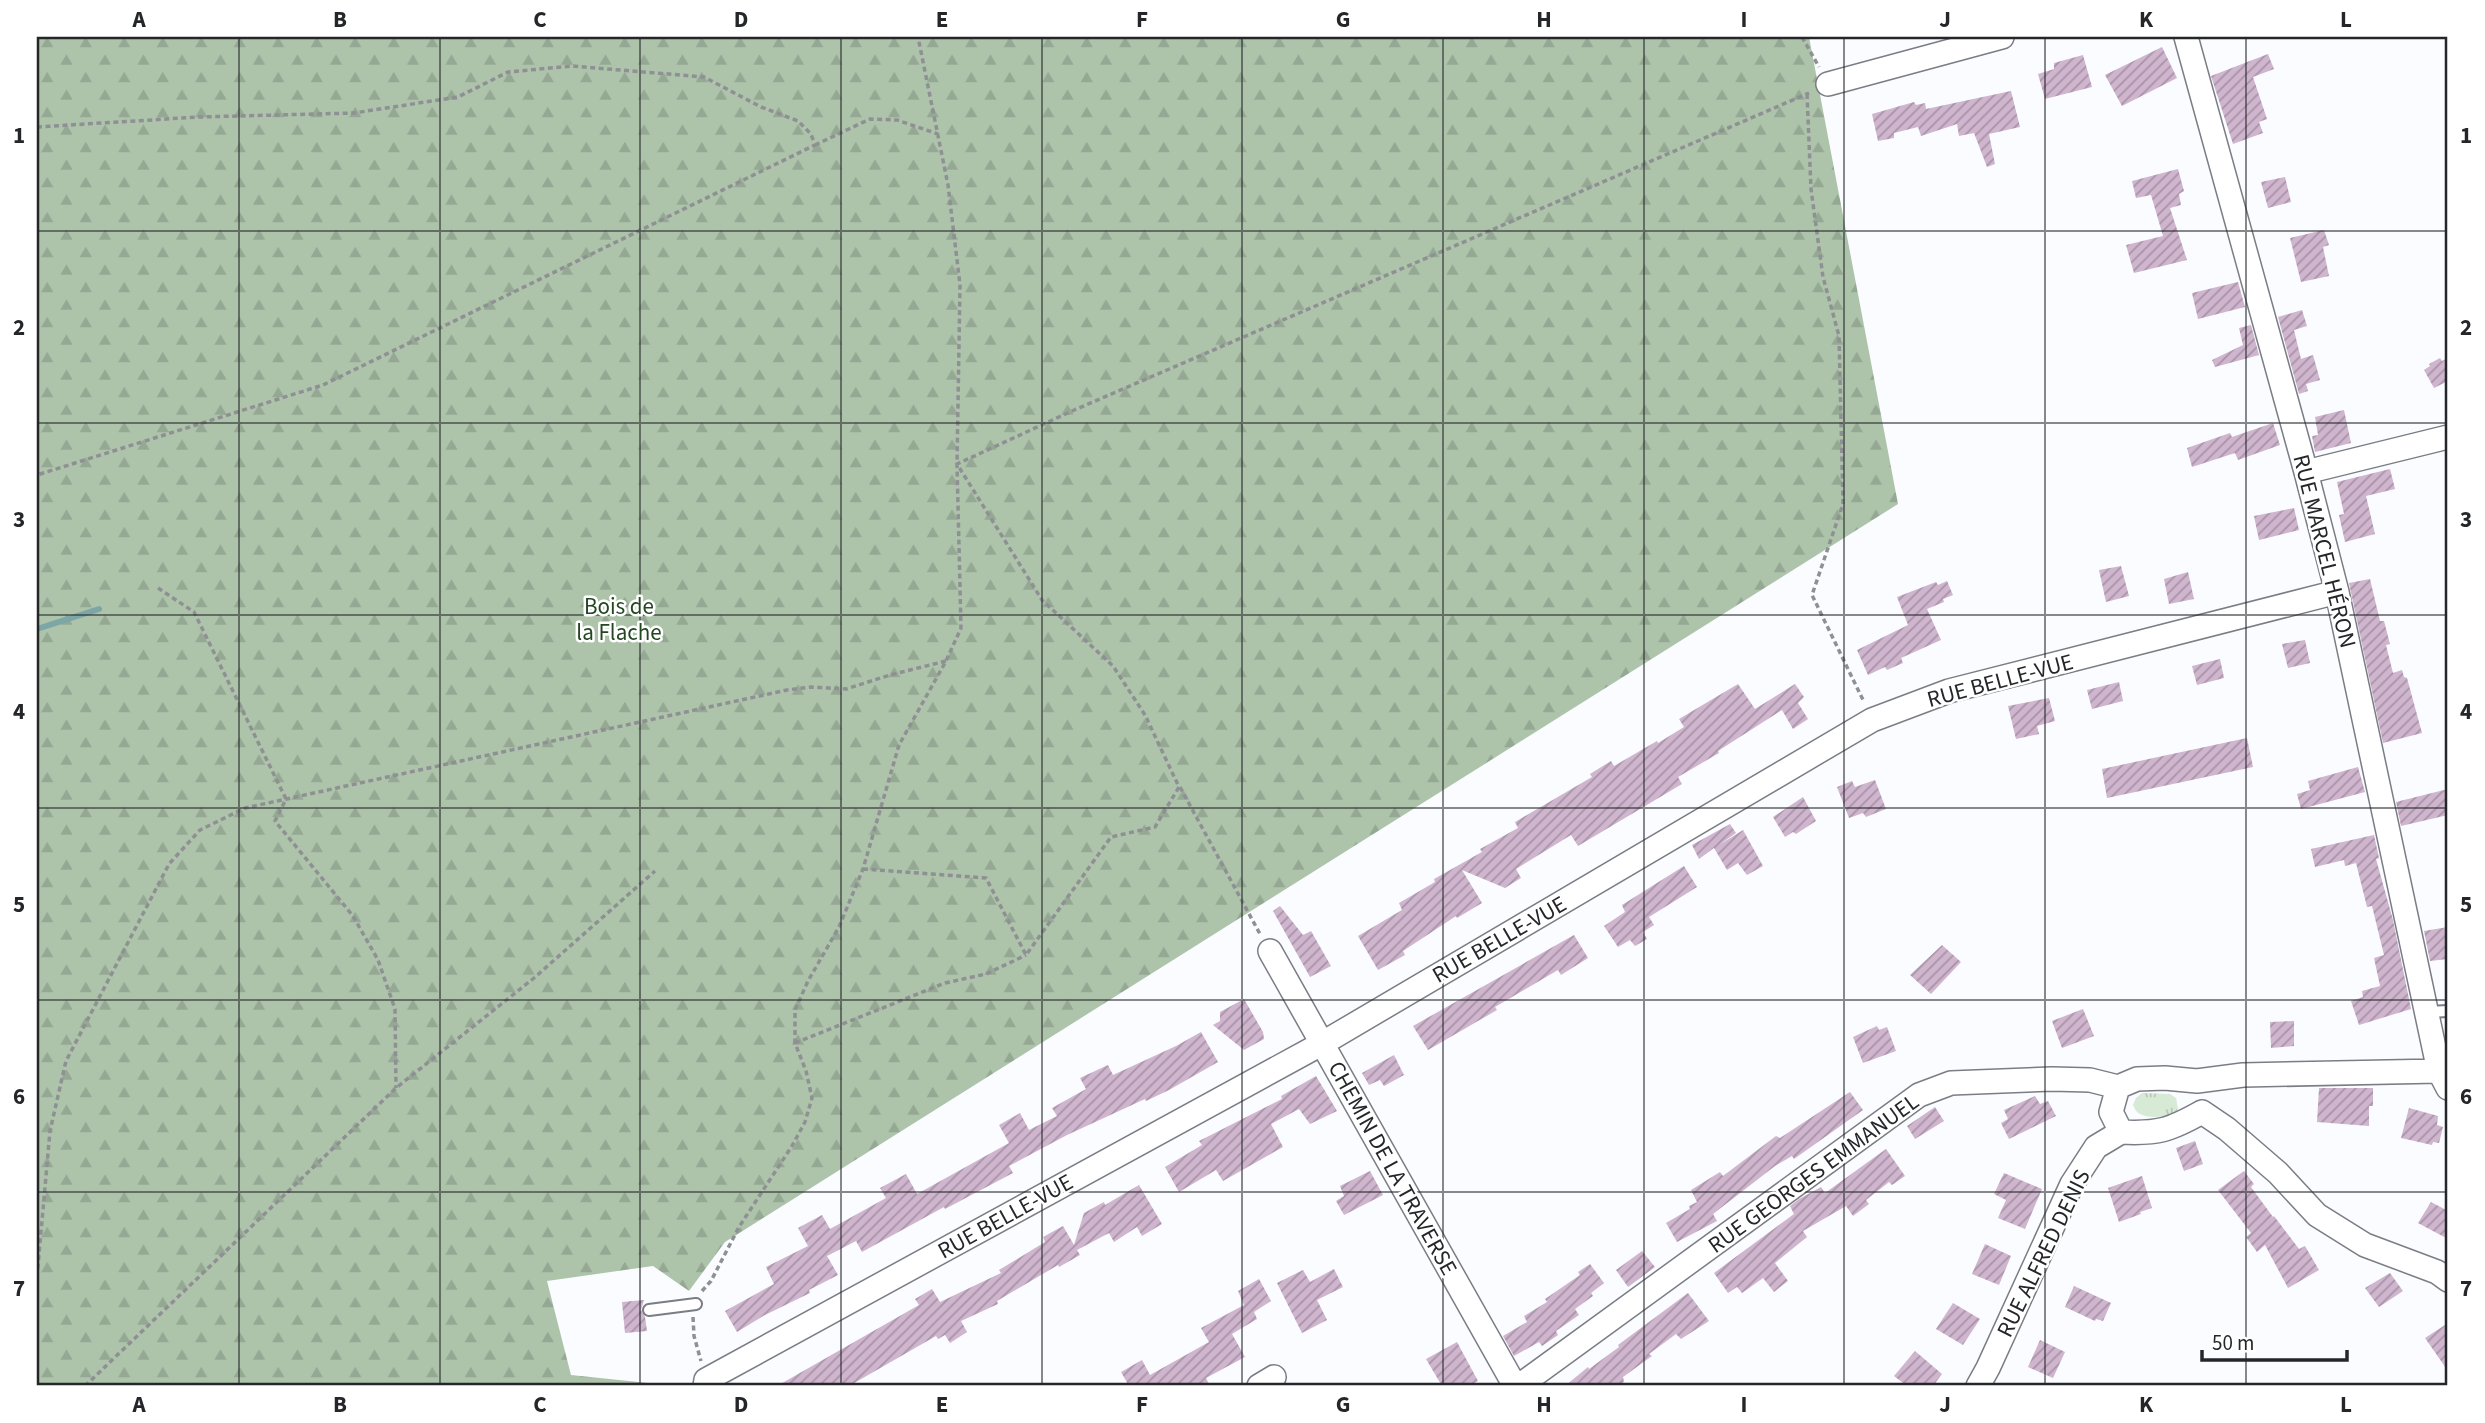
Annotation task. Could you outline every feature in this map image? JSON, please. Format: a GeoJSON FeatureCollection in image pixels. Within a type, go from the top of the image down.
{"type":"FeatureCollection","features":[{"type":"Feature","properties":{"kind":"street"},"geometry":{"type":"LineString","coordinates":[[1817,89],[2002,37]]}},
{"type":"Feature","properties":{"kind":"street","name":"RUE MARCEL HÉRON"},"geometry":{"type":"LineString","coordinates":[[2186,37],[2337,592],[2438,1012],[2444,1079]]}},
{"type":"Feature","properties":{"kind":"street"},"geometry":{"type":"LineString","coordinates":[[2306,472],[2448,437]]}},
{"type":"Feature","properties":{"kind":"street","name":"RUE BELLE-VUE"},"geometry":{"type":"LineString","coordinates":[[705,1383],[1323,1043],[1872,720],[1949,691],[2337,592]]}},
{"type":"Feature","properties":{"kind":"street","name":"CHEMIN DE LA TRAVERSE"},"geometry":{"type":"LineString","coordinates":[[1270,951],[1517,1386]]}},
{"type":"Feature","properties":{"kind":"street","name":"RUE GEORGES EMMANUEL"},"geometry":{"type":"LineString","coordinates":[[1517,1386],[1919,1095],[1951,1083],[2090,1080],[2118,1087],[2137,1079],[2197,1081],[2242,1075],[2444,1079]]}},
{"type":"Feature","properties":{"kind":"street"},"geometry":{"type":"LineString","coordinates":[[2197,1081],[2204,1095],[2202,1112]]}},
{"type":"Feature","properties":{"kind":"street"},"geometry":{"type":"LineString","coordinates":[[2118,1087],[2111,1112],[2121,1132],[2148,1133],[2174,1128],[2202,1112]]}},
{"type":"Feature","properties":{"kind":"street"},"geometry":{"type":"LineString","coordinates":[[2202,1112],[2227,1129],[2278,1173],[2317,1215],[2365,1245],[2437,1272],[2448,1280]]}},
{"type":"Feature","properties":{"kind":"street","name":"RUE ALFRED DENIS"},"geometry":{"type":"LineString","coordinates":[[1978,1386],[2072,1184],[2096,1147],[2121,1132]]}},
{"type":"Feature","properties":{"kind":"lane"},"geometry":{"type":"LineString","coordinates":[[649,1310],[696,1304]]}},
{"type":"Feature","properties":{"kind":"path"},"geometry":{"type":"LineString","coordinates":[[705,1383],[694,1336],[692,1314],[701,1292],[711,1281],[739,1227],[792,1146],[805,1122],[812,1098],[806,1071],[795,1043],[795,1010],[839,927],[863,869],[899,745],[946,661],[961,628],[957,464],[960,285],[948,185],[918,37]]}},
{"type":"Feature","properties":{"kind":"path"},"geometry":{"type":"LineString","coordinates":[[1802,37],[1817,89],[1811,189],[1823,277],[1839,336],[1843,504],[1812,595],[1872,720]]}},
{"type":"Feature","properties":{"kind":"path"},"geometry":{"type":"LineString","coordinates":[[37,127],[199,117],[354,113],[458,97],[508,72],[572,66],[704,77],[761,107],[798,121],[811,134],[815,145]]}},
{"type":"Feature","properties":{"kind":"path"},"geometry":{"type":"LineString","coordinates":[[957,464],[1072,411],[1817,89]]}},
{"type":"Feature","properties":{"kind":"path"},"geometry":{"type":"LineString","coordinates":[[37,475],[323,385],[870,119],[897,120],[939,134]]}},
{"type":"Feature","properties":{"kind":"path"},"geometry":{"type":"LineString","coordinates":[[957,464],[1042,600],[1113,666],[1144,715],[1179,787],[1270,951]]}},
{"type":"Feature","properties":{"kind":"path"},"geometry":{"type":"LineString","coordinates":[[158,588],[194,612],[286,799]]}},
{"type":"Feature","properties":{"kind":"path"},"geometry":{"type":"LineString","coordinates":[[37,1277],[50,1131],[66,1061],[169,864],[200,830],[245,808],[788,690],[811,687],[846,689],[946,661]]}},
{"type":"Feature","properties":{"kind":"path"},"geometry":{"type":"LineString","coordinates":[[795,1043],[945,982],[986,974],[1026,955],[1111,837],[1155,827],[1179,787]]}},
{"type":"Feature","properties":{"kind":"path"},"geometry":{"type":"LineString","coordinates":[[286,799],[275,821],[353,916],[378,960],[395,1009],[397,1088]]}},
{"type":"Feature","properties":{"kind":"path"},"geometry":{"type":"LineString","coordinates":[[863,869],[986,878],[1026,955]]}},
{"type":"Feature","properties":{"kind":"path"},"geometry":{"type":"LineString","coordinates":[[85,1386],[397,1088],[534,978],[654,871]]}},
{"type":"Feature","properties":{"kind":"green space","name":"Bois de la Flache"},"geometry":{"type":"Polygon","coordinates":[[[37,37],[1809,37],[1898,504],[725,1242],[689,1291],[653,1266],[547,1281],[571,1375],[677,1386],[37,1386],[37,37]]]}},
{"type":"Feature","properties":{"kind":"green space"},"geometry":{"type":"Polygon","coordinates":[[[2142,1093],[2170,1094],[2176,1098],[2178,1109],[2160,1117],[2140,1114],[2133,1105],[2142,1093]]]}},
{"type":"Feature","properties":{"kind":"building"},"geometry":{"type":"Polygon","coordinates":[[[2162,47],[2177,78],[2122,106],[2105,75],[2162,47]]]}},
{"type":"Feature","properties":{"kind":"building"},"geometry":{"type":"Polygon","coordinates":[[[2268,54],[2274,69],[2253,77],[2267,119],[2259,122],[2263,133],[2233,144],[2211,76],[2268,54]]]}},
{"type":"Feature","properties":{"kind":"building"},"geometry":{"type":"Polygon","coordinates":[[[2083,55],[2092,87],[2045,99],[2038,74],[2054,69],[2054,63],[2083,55]]]}},
{"type":"Feature","properties":{"kind":"building"},"geometry":{"type":"Polygon","coordinates":[[[2011,91],[2020,127],[1989,134],[1995,164],[1987,167],[1974,133],[1959,136],[1957,124],[1921,136],[1918,127],[1894,133],[1894,138],[1878,141],[1872,114],[1914,102],[1916,105],[1925,103],[1926,109],[2011,91]]]}},
{"type":"Feature","properties":{"kind":"building"},"geometry":{"type":"Polygon","coordinates":[[[2178,169],[2184,191],[2179,194],[2181,205],[2170,208],[2187,260],[2134,273],[2126,245],[2163,236],[2151,195],[2136,198],[2132,181],[2178,169]]]}},
{"type":"Feature","properties":{"kind":"building"},"geometry":{"type":"Polygon","coordinates":[[[2285,177],[2291,202],[2268,208],[2261,182],[2285,177]]]}},
{"type":"Feature","properties":{"kind":"building"},"geometry":{"type":"Polygon","coordinates":[[[2324,230],[2329,245],[2323,247],[2329,276],[2301,282],[2290,238],[2324,230]]]}},
{"type":"Feature","properties":{"kind":"building"},"geometry":{"type":"Polygon","coordinates":[[[2238,282],[2245,307],[2198,319],[2192,293],[2238,282]]]}},
{"type":"Feature","properties":{"kind":"building"},"geometry":{"type":"Polygon","coordinates":[[[2302,310],[2307,326],[2294,330],[2301,359],[2313,355],[2320,380],[2306,384],[2308,391],[2299,394],[2278,317],[2302,310]]]}},
{"type":"Feature","properties":{"kind":"building"},"geometry":{"type":"Polygon","coordinates":[[[2251,325],[2259,355],[2215,367],[2212,360],[2243,345],[2239,328],[2251,325]]]}},
{"type":"Feature","properties":{"kind":"building"},"geometry":{"type":"Polygon","coordinates":[[[2440,358],[2442,361],[2448,358],[2448,381],[2434,388],[2424,370],[2440,358]]]}},
{"type":"Feature","properties":{"kind":"building"},"geometry":{"type":"Polygon","coordinates":[[[2344,410],[2351,443],[2315,452],[2312,436],[2318,435],[2315,417],[2344,410]]]}},
{"type":"Feature","properties":{"kind":"building"},"geometry":{"type":"Polygon","coordinates":[[[2273,423],[2280,445],[2238,460],[2235,453],[2192,467],[2187,448],[2230,433],[2232,437],[2273,423]]]}},
{"type":"Feature","properties":{"kind":"building"},"geometry":{"type":"Polygon","coordinates":[[[2390,469],[2395,489],[2366,496],[2375,534],[2345,542],[2339,515],[2344,514],[2337,482],[2390,469]]]}},
{"type":"Feature","properties":{"kind":"building"},"geometry":{"type":"Polygon","coordinates":[[[2294,508],[2299,530],[2259,540],[2254,516],[2294,508]]]}},
{"type":"Feature","properties":{"kind":"building"},"geometry":{"type":"Polygon","coordinates":[[[2121,566],[2129,596],[2106,602],[2099,570],[2121,566]]]}},
{"type":"Feature","properties":{"kind":"building"},"geometry":{"type":"Polygon","coordinates":[[[2188,572],[2194,599],[2169,604],[2164,579],[2188,572]]]}},
{"type":"Feature","properties":{"kind":"building"},"geometry":{"type":"Polygon","coordinates":[[[2370,579],[2380,621],[2384,621],[2390,644],[2386,645],[2393,673],[2402,670],[2407,678],[2422,733],[2383,743],[2349,583],[2370,579]]]}},
{"type":"Feature","properties":{"kind":"building"},"geometry":{"type":"Polygon","coordinates":[[[1947,581],[1953,595],[1927,609],[1941,640],[1901,658],[1903,663],[1868,675],[1857,650],[1908,625],[1897,597],[1936,582],[1938,585],[1947,581]]]}},
{"type":"Feature","properties":{"kind":"building"},"geometry":{"type":"Polygon","coordinates":[[[2305,640],[2310,663],[2288,668],[2282,644],[2305,640]]]}},
{"type":"Feature","properties":{"kind":"building"},"geometry":{"type":"Polygon","coordinates":[[[2220,659],[2224,678],[2197,685],[2192,666],[2220,659]]]}},
{"type":"Feature","properties":{"kind":"building"},"geometry":{"type":"Polygon","coordinates":[[[2119,682],[2123,701],[2092,709],[2087,690],[2119,682]]]}},
{"type":"Feature","properties":{"kind":"building"},"geometry":{"type":"Polygon","coordinates":[[[1738,684],[1755,709],[1795,684],[1804,697],[1798,703],[1808,719],[1793,729],[1782,710],[1678,777],[1682,784],[1578,846],[1571,835],[1516,869],[1521,878],[1505,888],[1462,870],[1482,903],[1457,918],[1456,916],[1403,951],[1405,955],[1378,970],[1358,936],[1402,910],[1399,903],[1435,882],[1434,879],[1482,852],[1480,849],[1518,828],[1515,822],[1592,777],[1590,774],[1611,761],[1614,766],[1684,727],[1679,719],[1738,684]]]}},
{"type":"Feature","properties":{"kind":"building"},"geometry":{"type":"Polygon","coordinates":[[[2049,698],[2055,721],[2037,726],[2039,734],[2016,739],[2008,706],[2049,698]]]}},
{"type":"Feature","properties":{"kind":"building"},"geometry":{"type":"Polygon","coordinates":[[[2247,738],[2253,767],[2107,798],[2102,769],[2247,738]]]}},
{"type":"Feature","properties":{"kind":"building"},"geometry":{"type":"Polygon","coordinates":[[[2358,767],[2365,792],[2301,809],[2297,794],[2310,790],[2308,781],[2358,767]]]}},
{"type":"Feature","properties":{"kind":"building"},"geometry":{"type":"Polygon","coordinates":[[[1875,780],[1886,809],[1866,817],[1863,813],[1849,818],[1837,787],[1852,781],[1855,787],[1875,780]]]}},
{"type":"Feature","properties":{"kind":"building"},"geometry":{"type":"Polygon","coordinates":[[[2448,789],[2448,815],[2401,826],[2396,802],[2448,789]]]}},
{"type":"Feature","properties":{"kind":"building"},"geometry":{"type":"Polygon","coordinates":[[[1803,797],[1816,821],[1796,834],[1793,832],[1785,837],[1773,817],[1803,797]]]}},
{"type":"Feature","properties":{"kind":"building"},"geometry":{"type":"Polygon","coordinates":[[[1730,824],[1736,833],[1719,845],[1743,830],[1763,866],[1747,875],[1738,863],[1727,870],[1714,848],[1699,859],[1692,845],[1730,824]]]}},
{"type":"Feature","properties":{"kind":"building"},"geometry":{"type":"Polygon","coordinates":[[[2374,835],[2379,858],[2376,859],[2393,920],[2411,1009],[2359,1025],[2351,1001],[2363,997],[2362,991],[2380,986],[2374,958],[2384,955],[2372,906],[2367,907],[2356,863],[2345,866],[2344,860],[2315,867],[2311,849],[2374,835]]]}},
{"type":"Feature","properties":{"kind":"building"},"geometry":{"type":"Polygon","coordinates":[[[1684,866],[1697,887],[1649,917],[1654,925],[1643,932],[1647,939],[1635,946],[1630,940],[1618,947],[1604,926],[1625,912],[1622,905],[1684,866]]]}},
{"type":"Feature","properties":{"kind":"building"},"geometry":{"type":"Polygon","coordinates":[[[1280,906],[1303,935],[1311,931],[1331,966],[1310,977],[1273,911],[1280,906]]]}},
{"type":"Feature","properties":{"kind":"building"},"geometry":{"type":"Polygon","coordinates":[[[2448,927],[2448,959],[2430,961],[2424,931],[2448,927]]]}},
{"type":"Feature","properties":{"kind":"building"},"geometry":{"type":"Polygon","coordinates":[[[1574,935],[1588,958],[1561,975],[1558,970],[1428,1050],[1413,1026],[1574,935]]]}},
{"type":"Feature","properties":{"kind":"building"},"geometry":{"type":"Polygon","coordinates":[[[1942,945],[1961,962],[1931,994],[1910,975],[1942,945]]]}},
{"type":"Feature","properties":{"kind":"building"},"geometry":{"type":"Polygon","coordinates":[[[1244,999],[1263,1032],[1264,1039],[1244,1050],[1213,1025],[1220,1021],[1220,1012],[1244,999]]]}},
{"type":"Feature","properties":{"kind":"building"},"geometry":{"type":"Polygon","coordinates":[[[2083,1009],[2094,1036],[2062,1048],[2052,1021],[2083,1009]]]}},
{"type":"Feature","properties":{"kind":"building"},"geometry":{"type":"Polygon","coordinates":[[[2294,1021],[2294,1046],[2271,1048],[2270,1022],[2294,1021]]]}},
{"type":"Feature","properties":{"kind":"building"},"geometry":{"type":"Polygon","coordinates":[[[1877,1026],[1879,1030],[1887,1027],[1896,1051],[1863,1063],[1853,1037],[1877,1026]]]}},
{"type":"Feature","properties":{"kind":"building"},"geometry":{"type":"Polygon","coordinates":[[[1201,1032],[1218,1062],[1169,1090],[1067,1135],[1009,1166],[1013,1173],[862,1252],[856,1241],[827,1256],[838,1275],[737,1332],[725,1311],[774,1284],[766,1267],[808,1246],[798,1228],[822,1215],[830,1229],[886,1198],[880,1188],[906,1174],[917,1194],[1009,1143],[999,1125],[1020,1113],[1029,1130],[1057,1116],[1052,1108],[1086,1089],[1080,1078],[1108,1065],[1113,1075],[1201,1032]]]}},
{"type":"Feature","properties":{"kind":"building"},"geometry":{"type":"Polygon","coordinates":[[[1394,1055],[1404,1075],[1384,1086],[1380,1080],[1369,1085],[1362,1073],[1394,1055]]]}},
{"type":"Feature","properties":{"kind":"building"},"geometry":{"type":"Polygon","coordinates":[[[1316,1076],[1337,1111],[1310,1124],[1299,1109],[1271,1124],[1283,1147],[1223,1181],[1216,1170],[1179,1192],[1165,1167],[1202,1145],[1199,1141],[1282,1099],[1281,1096],[1316,1076]]]}},
{"type":"Feature","properties":{"kind":"building"},"geometry":{"type":"Polygon","coordinates":[[[2319,1088],[2373,1088],[2369,1126],[2317,1122],[2319,1088]]]}},
{"type":"Feature","properties":{"kind":"building"},"geometry":{"type":"Polygon","coordinates":[[[1850,1092],[1863,1110],[1794,1159],[1792,1156],[1775,1166],[1713,1214],[1717,1221],[1677,1242],[1666,1223],[1697,1202],[1691,1190],[1720,1172],[1723,1176],[1776,1136],[1780,1138],[1850,1092]]]}},
{"type":"Feature","properties":{"kind":"building"},"geometry":{"type":"Polygon","coordinates":[[[2035,1096],[2040,1104],[2048,1101],[2056,1116],[2009,1139],[2001,1123],[2008,1119],[2004,1110],[2035,1096]]]}},
{"type":"Feature","properties":{"kind":"building"},"geometry":{"type":"Polygon","coordinates":[[[1935,1107],[1944,1121],[1915,1139],[1907,1126],[1935,1107]]]}},
{"type":"Feature","properties":{"kind":"building"},"geometry":{"type":"Polygon","coordinates":[[[2409,1108],[2438,1116],[2437,1125],[2443,1127],[2439,1143],[2433,1142],[2432,1145],[2401,1138],[2409,1108]]]}},
{"type":"Feature","properties":{"kind":"building"},"geometry":{"type":"Polygon","coordinates":[[[2195,1141],[2203,1164],[2184,1171],[2176,1148],[2195,1141]]]}},
{"type":"Feature","properties":{"kind":"building"},"geometry":{"type":"Polygon","coordinates":[[[1886,1149],[1905,1176],[1892,1185],[1889,1182],[1866,1200],[1869,1204],[1853,1216],[1846,1206],[1803,1231],[1807,1237],[1775,1263],[1788,1281],[1774,1292],[1763,1278],[1742,1293],[1737,1287],[1728,1293],[1714,1273],[1794,1214],[1790,1206],[1799,1199],[1821,1187],[1825,1193],[1886,1149]]]}},
{"type":"Feature","properties":{"kind":"building"},"geometry":{"type":"Polygon","coordinates":[[[1370,1171],[1383,1195],[1344,1215],[1336,1201],[1344,1196],[1340,1186],[1370,1171]]]}},
{"type":"Feature","properties":{"kind":"building"},"geometry":{"type":"Polygon","coordinates":[[[2244,1171],[2254,1184],[2251,1187],[2273,1217],[2299,1249],[2305,1246],[2319,1270],[2288,1288],[2265,1245],[2257,1252],[2246,1237],[2251,1233],[2218,1190],[2244,1171]]]}},
{"type":"Feature","properties":{"kind":"building"},"geometry":{"type":"Polygon","coordinates":[[[2004,1173],[2042,1189],[2025,1229],[1998,1218],[2006,1200],[1994,1194],[2004,1173]]]}},
{"type":"Feature","properties":{"kind":"building"},"geometry":{"type":"Polygon","coordinates":[[[2142,1176],[2152,1208],[2119,1222],[2108,1188],[2142,1176]]]}},
{"type":"Feature","properties":{"kind":"building"},"geometry":{"type":"Polygon","coordinates":[[[1139,1185],[1162,1224],[1142,1236],[1137,1227],[1114,1242],[1109,1233],[1077,1250],[1080,1255],[997,1301],[998,1304],[961,1321],[967,1332],[950,1343],[945,1335],[938,1339],[936,1336],[849,1386],[777,1386],[919,1305],[915,1299],[932,1289],[940,1302],[1001,1273],[999,1270],[1045,1242],[1043,1237],[1063,1226],[1074,1245],[1084,1213],[1104,1202],[1105,1205],[1139,1185]]]}},
{"type":"Feature","properties":{"kind":"building"},"geometry":{"type":"Polygon","coordinates":[[[2431,1202],[2448,1211],[2448,1239],[2418,1223],[2431,1202]]]}},
{"type":"Feature","properties":{"kind":"building"},"geometry":{"type":"Polygon","coordinates":[[[1985,1244],[2011,1256],[1999,1285],[1972,1274],[1985,1244]]]}},
{"type":"Feature","properties":{"kind":"building"},"geometry":{"type":"Polygon","coordinates":[[[1642,1251],[1655,1267],[1628,1287],[1616,1270],[1642,1251]]]}},
{"type":"Feature","properties":{"kind":"building"},"geometry":{"type":"Polygon","coordinates":[[[1590,1264],[1604,1283],[1591,1293],[1593,1296],[1575,1309],[1579,1315],[1556,1331],[1558,1335],[1542,1346],[1539,1342],[1514,1356],[1503,1336],[1527,1322],[1524,1316],[1547,1302],[1545,1299],[1580,1275],[1578,1272],[1590,1264]]]}},
{"type":"Feature","properties":{"kind":"building"},"geometry":{"type":"Polygon","coordinates":[[[1334,1269],[1343,1287],[1317,1300],[1327,1320],[1302,1333],[1277,1283],[1303,1270],[1310,1282],[1334,1269]]]}},
{"type":"Feature","properties":{"kind":"building"},"geometry":{"type":"Polygon","coordinates":[[[2390,1273],[2403,1291],[2379,1307],[2365,1288],[2390,1273]]]}},
{"type":"Feature","properties":{"kind":"building"},"geometry":{"type":"Polygon","coordinates":[[[1259,1279],[1271,1301],[1254,1312],[1257,1319],[1232,1334],[1245,1357],[1206,1378],[1210,1386],[1129,1386],[1121,1372],[1142,1360],[1150,1375],[1209,1342],[1201,1328],[1244,1305],[1238,1291],[1259,1279]]]}},
{"type":"Feature","properties":{"kind":"building"},"geometry":{"type":"Polygon","coordinates":[[[2074,1286],[2111,1303],[2103,1321],[2095,1321],[2065,1307],[2074,1286]]]}},
{"type":"Feature","properties":{"kind":"building"},"geometry":{"type":"Polygon","coordinates":[[[1688,1293],[1709,1321],[1681,1339],[1676,1334],[1623,1377],[1624,1382],[1618,1386],[1565,1386],[1619,1347],[1618,1345],[1688,1293]]]}},
{"type":"Feature","properties":{"kind":"building"},"geometry":{"type":"Polygon","coordinates":[[[644,1300],[641,1310],[647,1331],[625,1333],[622,1302],[644,1300]]]}},
{"type":"Feature","properties":{"kind":"building"},"geometry":{"type":"Polygon","coordinates":[[[1953,1303],[1980,1319],[1963,1345],[1936,1329],[1953,1303]]]}},
{"type":"Feature","properties":{"kind":"building"},"geometry":{"type":"Polygon","coordinates":[[[2448,1323],[2448,1371],[2425,1338],[2448,1323]]]}},
{"type":"Feature","properties":{"kind":"building"},"geometry":{"type":"Polygon","coordinates":[[[2040,1340],[2065,1352],[2053,1378],[2028,1367],[2040,1340]]]}},
{"type":"Feature","properties":{"kind":"building"},"geometry":{"type":"Polygon","coordinates":[[[1457,1342],[1478,1381],[1468,1386],[1442,1386],[1426,1359],[1457,1342]]]}},
{"type":"Feature","properties":{"kind":"building"},"geometry":{"type":"Polygon","coordinates":[[[1915,1351],[1942,1374],[1933,1386],[1907,1386],[1894,1376],[1915,1351]]]}},
{"type":"Feature","properties":{"kind":"waterway"},"geometry":{"type":"LineString","coordinates":[[37,629],[99,609]]}}]}
